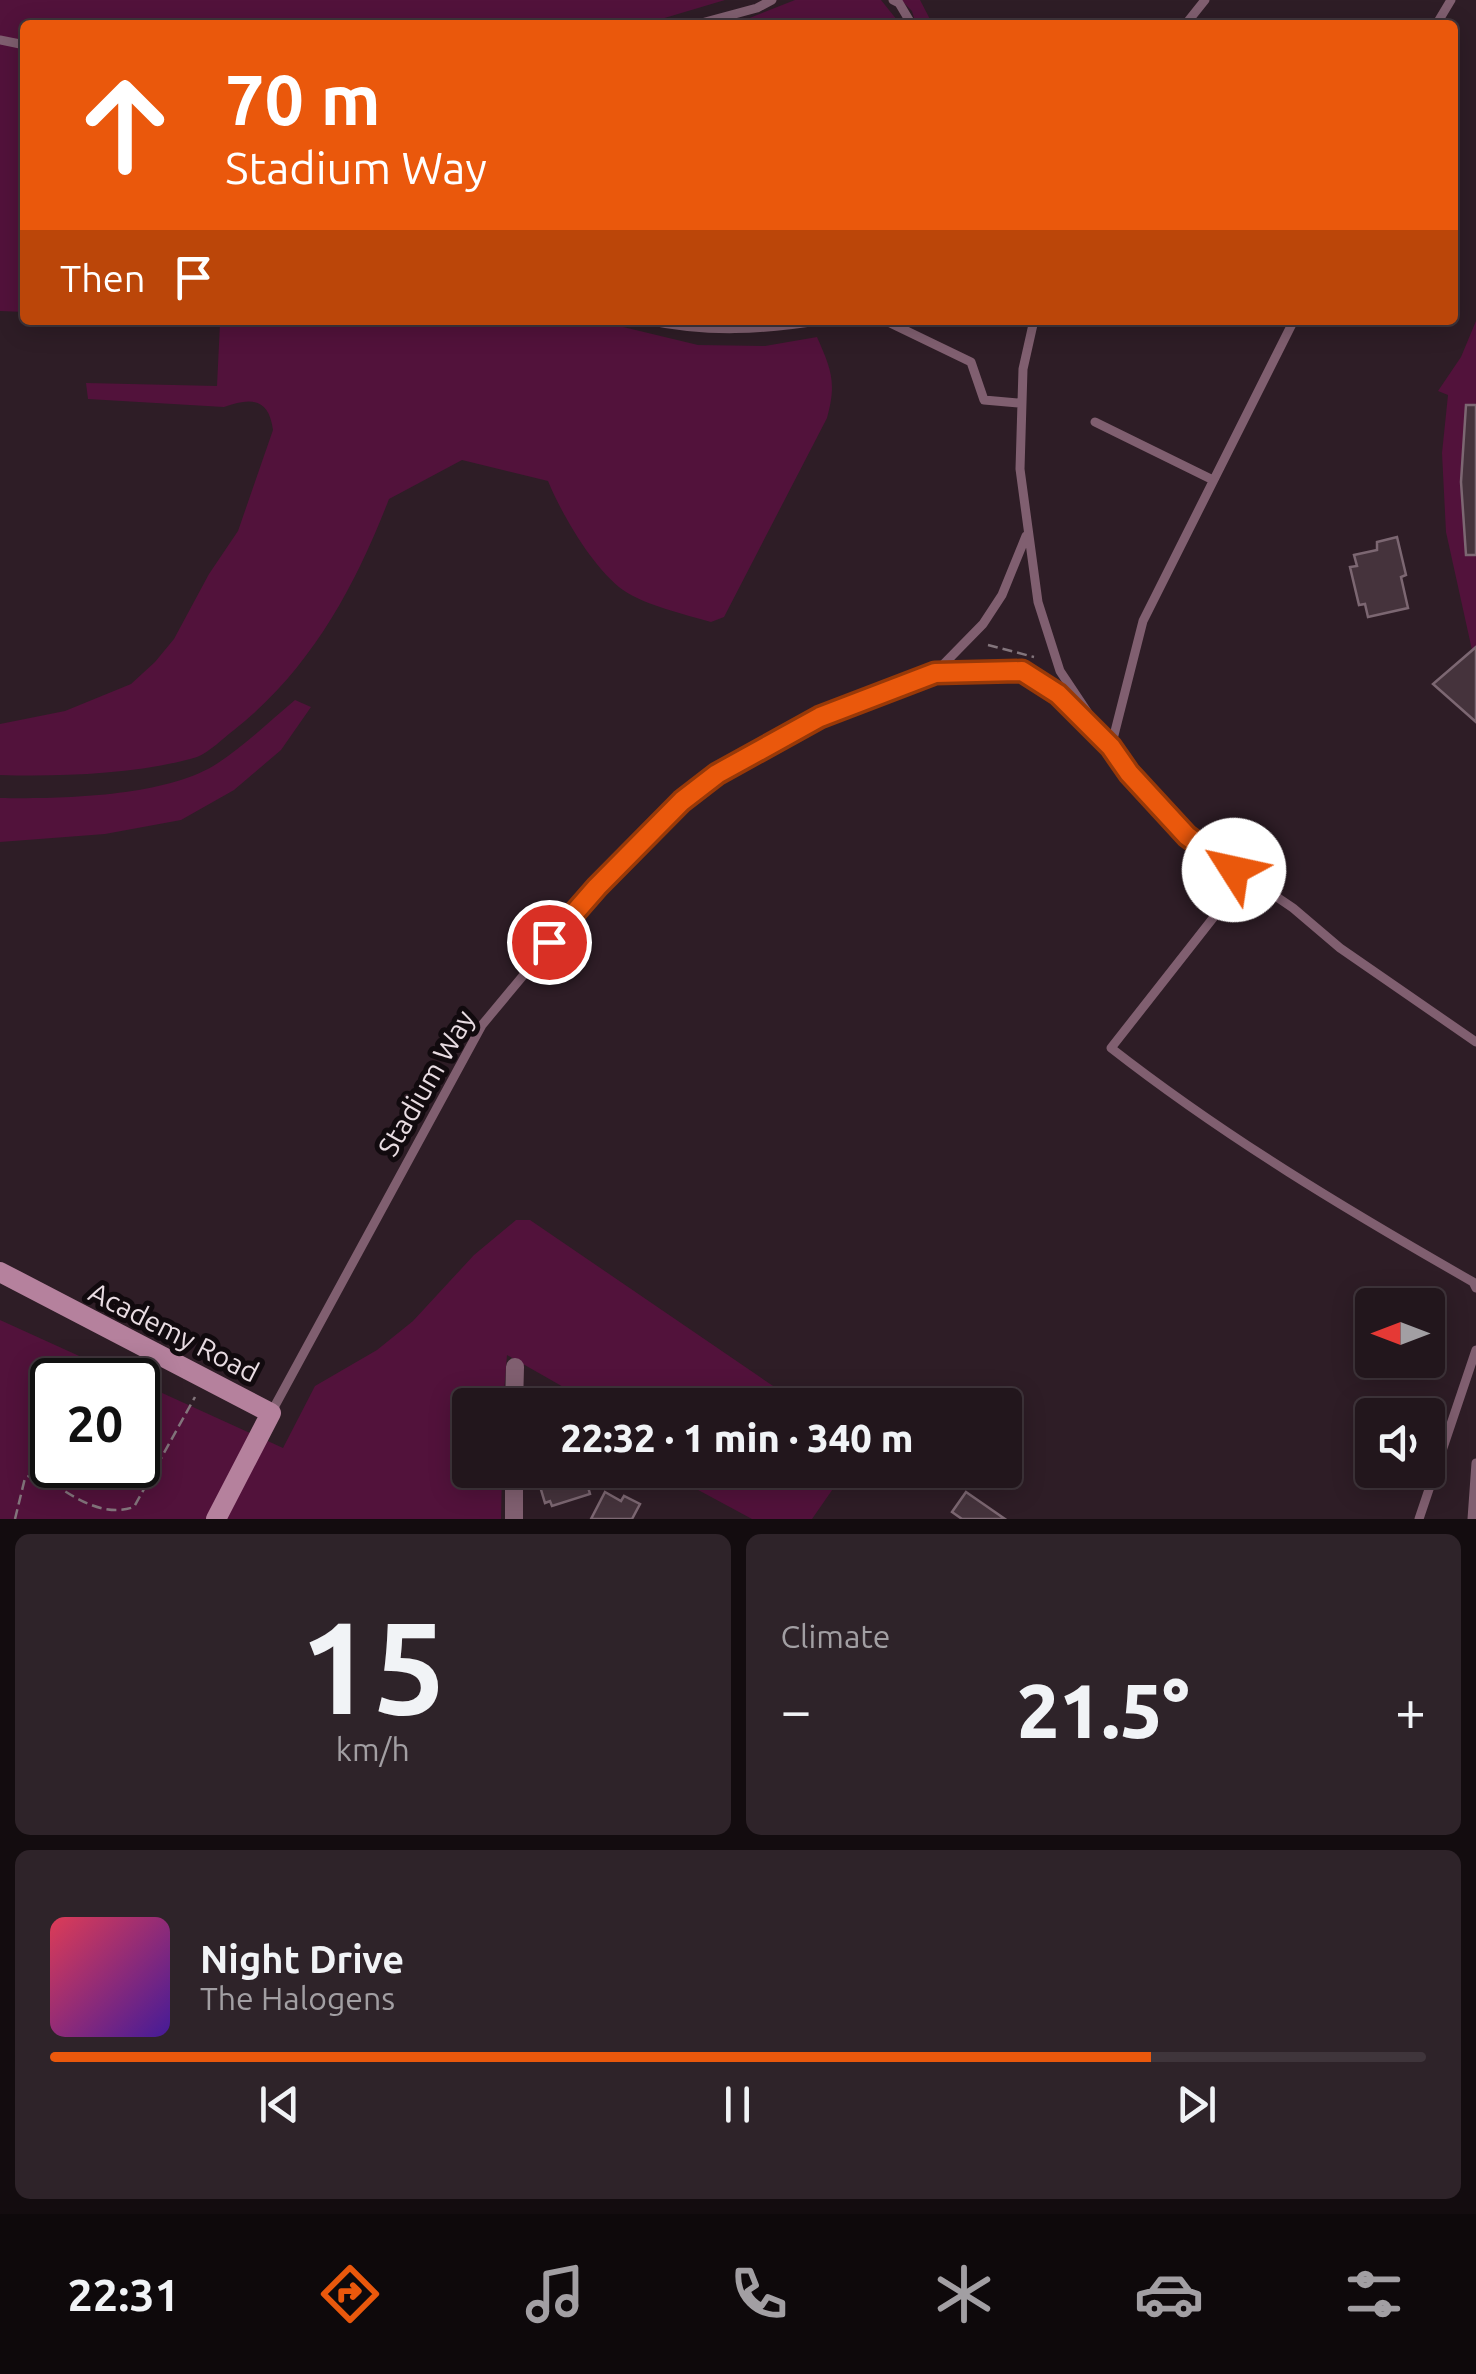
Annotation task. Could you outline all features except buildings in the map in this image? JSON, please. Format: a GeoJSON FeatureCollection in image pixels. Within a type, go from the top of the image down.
{"type":"FeatureCollection","features":[{"type":"Feature","properties":{"kind":"main road","name":"Academy Road"},"geometry":{"type":"LineString","coordinates":[[0,1272],[270,1413],[216,1519]]}},
{"type":"Feature","properties":{"kind":"street"},"geometry":{"type":"LineString","coordinates":[[514,1367],[514,1388]]}},
{"type":"Feature","properties":{"kind":"street"},"geometry":{"type":"LineString","coordinates":[[514,1488],[514,1519]]}},
{"type":"Feature","properties":{"kind":"lane"},"geometry":{"type":"LineString","coordinates":[[713,20],[772,0]]}},
{"type":"Feature","properties":{"kind":"lane"},"geometry":{"type":"LineString","coordinates":[[893,0],[909,20]]}},
{"type":"Feature","properties":{"kind":"lane"},"geometry":{"type":"LineString","coordinates":[[1189,20],[1204,0]]}},
{"type":"Feature","properties":{"kind":"lane"},"geometry":{"type":"LineString","coordinates":[[684,325],[728,331],[792,325]]}},
{"type":"Feature","properties":{"kind":"lane"},"geometry":{"type":"LineString","coordinates":[[894,325],[971,362],[984,400],[1020,403]]}},
{"type":"Feature","properties":{"kind":"lane"},"geometry":{"type":"LineString","coordinates":[[1033,325],[1022,369],[1020,469],[1038,602],[1060,671],[1129,773],[1187,836],[1476,1042]]}},
{"type":"Feature","properties":{"kind":"lane"},"geometry":{"type":"LineString","coordinates":[[1111,747],[1143,621],[1292,325]]}},
{"type":"Feature","properties":{"kind":"lane"},"geometry":{"type":"LineString","coordinates":[[1094,422],[1214,480]]}},
{"type":"Feature","properties":{"kind":"lane","name":"Stadium Way"},"geometry":{"type":"LineString","coordinates":[[935,673],[983,624],[1002,595],[1027,534]]}},
{"type":"Feature","properties":{"kind":"lane","name":"Stadium Way"},"geometry":{"type":"LineString","coordinates":[[270,1413],[482,1025],[597,887],[682,801],[717,774],[820,717],[935,673],[1022,671],[1058,694],[1111,747]]}},
{"type":"Feature","properties":{"kind":"lane"},"geometry":{"type":"LineString","coordinates":[[1244,836],[1228,899],[1112,1048],[1187,1106],[1290,1175],[1475,1284]]}},
{"type":"Feature","properties":{"kind":"lane"},"geometry":{"type":"LineString","coordinates":[[1419,1519],[1476,1350]]}},
{"type":"Feature","properties":{"kind":"lane"},"geometry":{"type":"LineString","coordinates":[[1472,1519],[1476,1462]]}},
{"type":"Feature","properties":{"kind":"path"},"geometry":{"type":"LineString","coordinates":[[988,645],[1034,658]]}},
{"type":"Feature","properties":{"kind":"path"},"geometry":{"type":"LineString","coordinates":[[14,1519],[25,1478],[37,1472],[79,1502],[106,1515],[121,1515],[134,1507],[205,1378]]}},
{"type":"Feature","properties":{"kind":"shaded area"},"geometry":{"type":"Polygon","coordinates":[[[0,0],[725,0],[658,20],[20,20],[20,312],[0,311],[0,0]]]}},
{"type":"Feature","properties":{"kind":"shaded area"},"geometry":{"type":"Polygon","coordinates":[[[795,0],[881,0],[897,20],[745,20],[795,0]]]}},
{"type":"Feature","properties":{"kind":"shaded area"},"geometry":{"type":"Polygon","coordinates":[[[901,0],[920,0],[930,20],[915,20],[901,0]]]}},
{"type":"Feature","properties":{"kind":"shaded area"},"geometry":{"type":"Polygon","coordinates":[[[1476,321],[1476,722],[1433,684],[1472,650],[1446,532],[1442,453],[1448,395],[1438,391],[1461,357],[1476,321]]]}},
{"type":"Feature","properties":{"kind":"shaded area"},"geometry":{"type":"Polygon","coordinates":[[[220,325],[615,325],[698,345],[765,346],[817,337],[829,367],[832,395],[827,418],[724,617],[711,622],[633,596],[612,580],[580,540],[548,481],[462,460],[389,499],[345,595],[307,654],[261,706],[207,752],[175,763],[125,771],[0,775],[0,724],[65,711],[131,684],[174,639],[209,574],[238,531],[273,430],[263,406],[250,401],[224,407],[88,399],[86,383],[217,386],[220,325]]]}},
{"type":"Feature","properties":{"kind":"shaded area"},"geometry":{"type":"Polygon","coordinates":[[[295,700],[311,707],[281,750],[234,790],[181,820],[105,834],[0,842],[0,798],[112,794],[171,783],[218,763],[295,700]]]}},
{"type":"Feature","properties":{"kind":"shaded area"},"geometry":{"type":"Polygon","coordinates":[[[516,1220],[530,1220],[776,1388],[565,1388],[507,1355],[504,1388],[452,1388],[452,1488],[502,1488],[501,1519],[0,1519],[0,1320],[84,1358],[30,1358],[30,1488],[160,1488],[160,1392],[283,1448],[315,1386],[377,1350],[413,1321],[474,1255],[516,1220]]]}},
{"type":"Feature","properties":{"kind":"shaded area"},"geometry":{"type":"Polygon","coordinates":[[[695,1488],[834,1488],[812,1519],[752,1519],[695,1488]]]}},
{"type":"Feature","properties":{"kind":"route"},"geometry":{"type":"LineString","coordinates":[[549,942],[682,801],[717,774],[820,717],[935,673],[1022,671],[1058,694],[1111,747],[1129,773],[1187,836],[1234,870]]}}]}
